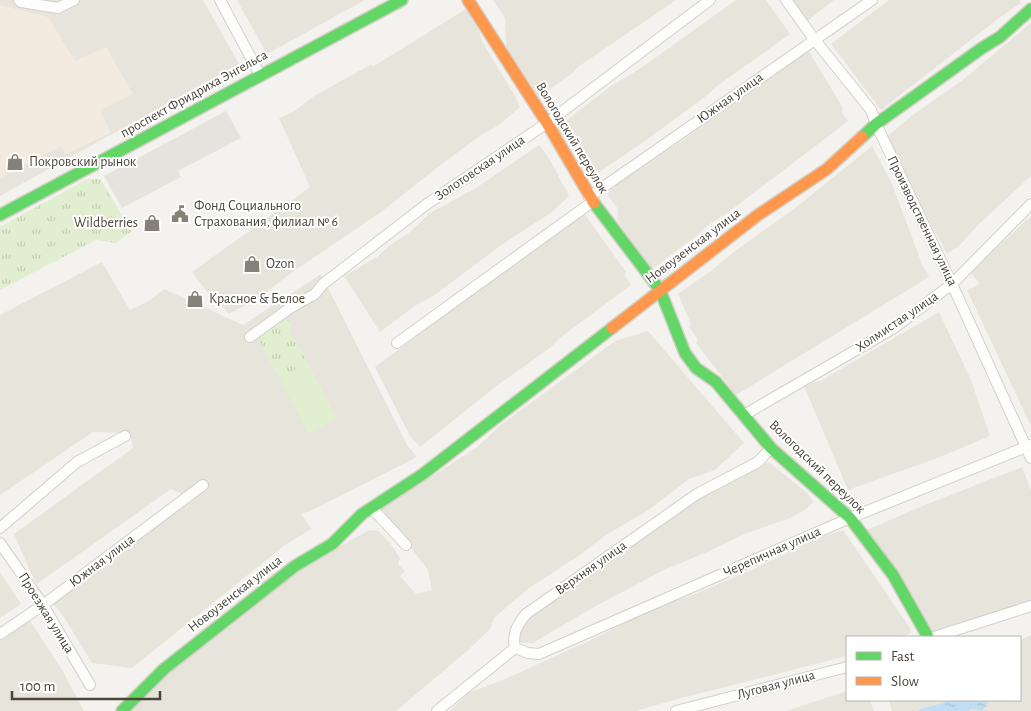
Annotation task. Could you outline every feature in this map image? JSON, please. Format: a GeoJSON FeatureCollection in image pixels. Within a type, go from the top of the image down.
{"type":"FeatureCollection","features":[{"type":"Feature","properties":{"kind":"street"},"geometry":{"type":"LineString","coordinates":[[20,0],[21,2],[58,8],[74,0]]}},
{"type":"Feature","properties":{"kind":"street"},"geometry":{"type":"LineString","coordinates":[[220,0],[260,75]]}},
{"type":"Feature","properties":{"kind":"street","name":"проспект Фридриха Энгельса"},"geometry":{"type":"LineString","coordinates":[[0,215],[402,0]]}},
{"type":"Feature","properties":{"kind":"street","name":"Вологодский переулок"},"geometry":{"type":"LineString","coordinates":[[468,0],[547,123],[591,199],[660,290],[685,353],[696,368],[716,382],[771,448],[850,518],[893,576],[927,636]]}},
{"type":"Feature","properties":{"kind":"street","name":"Золотовская улица"},"geometry":{"type":"LineString","coordinates":[[250,337],[290,308],[315,294],[323,284],[427,204],[547,123],[710,0]]}},
{"type":"Feature","properties":{"kind":"street","name":"Производственная улица"},"geometry":{"type":"LineString","coordinates":[[786,0],[814,40],[870,110],[1029,446],[1031,458]]}},
{"type":"Feature","properties":{"kind":"street","name":"Южная улица"},"geometry":{"type":"LineString","coordinates":[[397,344],[591,199],[872,0]]}},
{"type":"Feature","properties":{"kind":"street","name":"Новоузенская улица"},"geometry":{"type":"LineString","coordinates":[[122,711],[164,669],[295,566],[332,544],[362,514],[423,474],[770,206],[782,200],[827,169],[876,124],[1000,37],[1031,9]]}},
{"type":"Feature","properties":{"kind":"street","name":"Холмистая улица"},"geometry":{"type":"LineString","coordinates":[[744,414],[894,328],[952,284],[1031,204]]}},
{"type":"Feature","properties":{"kind":"street"},"geometry":{"type":"LineString","coordinates":[[0,528],[77,462],[125,436]]}},
{"type":"Feature","properties":{"kind":"street","name":"Черепичная улица"},"geometry":{"type":"LineString","coordinates":[[515,648],[528,653],[539,654],[850,518],[1029,446]]}},
{"type":"Feature","properties":{"kind":"street","name":"Верхняя улица"},"geometry":{"type":"LineString","coordinates":[[515,648],[516,626],[526,614],[697,494],[758,462],[771,448]]}},
{"type":"Feature","properties":{"kind":"street","name":"Южная улица"},"geometry":{"type":"LineString","coordinates":[[0,634],[43,605],[203,485]]}},
{"type":"Feature","properties":{"kind":"street"},"geometry":{"type":"LineString","coordinates":[[372,508],[406,545]]}},
{"type":"Feature","properties":{"kind":"street","name":"Проезжая улица"},"geometry":{"type":"LineString","coordinates":[[0,543],[43,605],[90,684]]}},
{"type":"Feature","properties":{"kind":"street"},"geometry":{"type":"LineString","coordinates":[[937,636],[1031,606]]}},
{"type":"Feature","properties":{"kind":"street"},"geometry":{"type":"LineString","coordinates":[[437,711],[515,648]]}},
{"type":"Feature","properties":{"kind":"street","name":"Луговая улица"},"geometry":{"type":"LineString","coordinates":[[676,711],[846,666]]}},
{"type":"Feature","properties":{"kind":"shaded area"},"geometry":{"type":"Polygon","coordinates":[[[0,0],[203,0],[239,64],[0,196],[0,0]]]}},
{"type":"Feature","properties":{"kind":"shaded area"},"geometry":{"type":"Polygon","coordinates":[[[237,0],[365,0],[267,54],[237,0]]]}},
{"type":"Feature","properties":{"kind":"shaded area"},"geometry":{"type":"Polygon","coordinates":[[[493,0],[676,0],[578,67],[574,72],[539,97],[506,46],[505,18],[493,0]]]}},
{"type":"Feature","properties":{"kind":"shaded area"},"geometry":{"type":"Polygon","coordinates":[[[736,0],[766,0],[790,34],[717,86],[645,141],[592,177],[557,128],[611,86],[641,68],[736,0]]]}},
{"type":"Feature","properties":{"kind":"shaded area"},"geometry":{"type":"Polygon","coordinates":[[[790,0],[834,0],[806,22],[790,0]]]}},
{"type":"Feature","properties":{"kind":"shaded area"},"geometry":{"type":"Polygon","coordinates":[[[889,0],[1019,0],[1021,3],[881,110],[831,44],[889,0]]]}},
{"type":"Feature","properties":{"kind":"shaded area"},"geometry":{"type":"Polygon","coordinates":[[[0,5],[48,17],[75,61],[106,47],[133,94],[100,110],[111,133],[66,154],[61,146],[0,178],[0,5]]]}},
{"type":"Feature","properties":{"kind":"shaded area"},"geometry":{"type":"Polygon","coordinates":[[[466,9],[479,31],[483,43],[520,107],[499,125],[480,136],[443,163],[381,212],[291,273],[260,297],[229,314],[216,299],[211,297],[192,272],[310,187],[279,118],[293,112],[314,96],[370,65],[374,66],[466,9]]]}},
{"type":"Feature","properties":{"kind":"shaded area"},"geometry":{"type":"Polygon","coordinates":[[[1031,23],[1031,176],[979,224],[958,247],[947,254],[886,138],[910,117],[964,79],[1031,23]]]}},
{"type":"Feature","properties":{"kind":"shaded area"},"geometry":{"type":"Polygon","coordinates":[[[806,47],[843,108],[842,113],[848,121],[651,270],[617,220],[618,209],[607,194],[619,182],[683,140],[790,61],[806,47]]]}},
{"type":"Feature","properties":{"kind":"shaded area"},"geometry":{"type":"Polygon","coordinates":[[[226,111],[241,138],[178,171],[181,177],[122,208],[104,176],[226,111]]]}},
{"type":"Feature","properties":{"kind":"shaded area"},"geometry":{"type":"Polygon","coordinates":[[[539,145],[549,158],[569,196],[552,212],[504,243],[432,297],[416,305],[380,332],[344,276],[377,257],[389,246],[410,232],[430,213],[476,188],[539,145]]]}},
{"type":"Feature","properties":{"kind":"shaded area"},"geometry":{"type":"Polygon","coordinates":[[[872,146],[892,184],[922,264],[929,277],[736,395],[696,343],[698,340],[689,327],[691,324],[678,294],[794,209],[872,146]]]}},
{"type":"Feature","properties":{"kind":"shaded area"},"geometry":{"type":"Polygon","coordinates":[[[583,212],[626,272],[624,275],[631,285],[561,337],[550,348],[499,384],[420,447],[410,436],[375,367],[583,212]]]}},
{"type":"Feature","properties":{"kind":"shaded area"},"geometry":{"type":"Polygon","coordinates":[[[1031,216],[1030,424],[967,290],[980,284],[970,272],[1031,216]]]}},
{"type":"Feature","properties":{"kind":"shaded area"},"geometry":{"type":"Polygon","coordinates":[[[102,262],[130,310],[149,301],[164,289],[243,325],[321,274],[407,445],[417,457],[308,512],[301,513],[311,529],[285,545],[132,668],[92,663],[64,617],[53,604],[194,500],[171,489],[37,584],[14,534],[133,448],[130,433],[93,432],[0,495],[0,315],[102,262]]]}},
{"type":"Feature","properties":{"kind":"shaded area"},"geometry":{"type":"Polygon","coordinates":[[[939,312],[971,380],[990,436],[940,457],[848,490],[804,386],[822,380],[939,312]]]}},
{"type":"Feature","properties":{"kind":"shaded area"},"geometry":{"type":"Polygon","coordinates":[[[648,331],[744,443],[715,470],[689,479],[647,511],[606,535],[577,557],[529,588],[494,618],[490,629],[467,651],[396,711],[130,711],[166,671],[289,575],[369,530],[378,531],[390,543],[400,558],[398,564],[405,571],[400,576],[416,594],[432,590],[428,570],[381,509],[476,448],[501,425],[615,341],[648,331]]]}},
{"type":"Feature","properties":{"kind":"shaded area"},"geometry":{"type":"Polygon","coordinates":[[[769,462],[808,494],[813,502],[806,509],[790,518],[744,534],[664,570],[592,608],[533,643],[518,642],[510,632],[515,619],[685,504],[769,462]]]}},
{"type":"Feature","properties":{"kind":"shaded area"},"geometry":{"type":"Polygon","coordinates":[[[1022,467],[1031,490],[1031,600],[930,633],[867,530],[1022,467]]]}},
{"type":"Feature","properties":{"kind":"shaded area"},"geometry":{"type":"Polygon","coordinates":[[[843,530],[910,628],[911,633],[902,636],[846,636],[846,656],[635,711],[450,711],[468,693],[503,680],[593,639],[657,606],[690,596],[824,536],[843,530]]]}},
{"type":"Feature","properties":{"kind":"shaded area"},"geometry":{"type":"Polygon","coordinates":[[[0,572],[21,604],[0,618],[0,572]]]}},
{"type":"Feature","properties":{"kind":"shaded area"},"geometry":{"type":"Polygon","coordinates":[[[29,619],[62,670],[84,711],[0,711],[0,638],[29,619]]]}},
{"type":"Feature","properties":{"kind":"shaded area"},"geometry":{"type":"Polygon","coordinates":[[[1031,635],[1031,711],[892,711],[889,701],[1021,701],[1021,640],[1031,635]]]}},
{"type":"Feature","properties":{"kind":"shaded area"},"geometry":{"type":"Polygon","coordinates":[[[846,691],[846,701],[870,701],[874,711],[786,711],[846,691]]]}},
{"type":"Feature","properties":{"kind":"green space"},"geometry":{"type":"Polygon","coordinates":[[[87,179],[100,179],[132,231],[116,243],[96,240],[0,290],[0,227],[87,179]]]}},
{"type":"Feature","properties":{"kind":"green space"},"geometry":{"type":"Polygon","coordinates":[[[286,318],[291,324],[290,330],[308,363],[279,378],[259,340],[262,334],[286,318]]]}},
{"type":"Feature","properties":{"kind":"green space"},"geometry":{"type":"Polygon","coordinates":[[[308,363],[337,419],[308,434],[279,378],[308,363]]]}},
{"type":"Feature","properties":{"kind":"water"},"geometry":{"type":"Polygon","coordinates":[[[947,701],[989,701],[982,711],[971,709],[969,711],[918,711],[947,701]]]}},
{"type":"Feature","properties":{"kind":"traffic: fast"},"geometry":{"type":"LineString","coordinates":[[0,215],[402,0]]}},
{"type":"Feature","properties":{"kind":"traffic: fast"},"geometry":{"type":"LineString","coordinates":[[862,137],[876,124],[1000,37],[1031,9]]}},
{"type":"Feature","properties":{"kind":"traffic: fast"},"geometry":{"type":"LineString","coordinates":[[594,203],[660,290],[685,353],[696,368],[716,382],[771,448],[850,518],[893,575],[927,636]]}},
{"type":"Feature","properties":{"kind":"traffic: fast"},"geometry":{"type":"LineString","coordinates":[[122,711],[164,669],[295,566],[332,544],[362,514],[423,474],[612,328]]}},
{"type":"Feature","properties":{"kind":"traffic: slow"},"geometry":{"type":"LineString","coordinates":[[468,0],[547,123],[594,203]]}},
{"type":"Feature","properties":{"kind":"traffic: slow"},"geometry":{"type":"LineString","coordinates":[[612,328],[758,215],[827,169],[862,137]]}},
{"type":"Feature","properties":{"kind":"place","name":"Покровский рынок"},"geometry":{"type":"Point","coordinates":[15,162]}},
{"type":"Feature","properties":{"kind":"place","name":"Фонд Социального Страхования, филиал № 6"},"geometry":{"type":"Point","coordinates":[180,214]}},
{"type":"Feature","properties":{"kind":"place","name":"Wildberries"},"geometry":{"type":"Point","coordinates":[152,223]}},
{"type":"Feature","properties":{"kind":"place","name":"Ozon"},"geometry":{"type":"Point","coordinates":[252,264]}},
{"type":"Feature","properties":{"kind":"place","name":"Красное & Белое"},"geometry":{"type":"Point","coordinates":[195,299]}}]}
